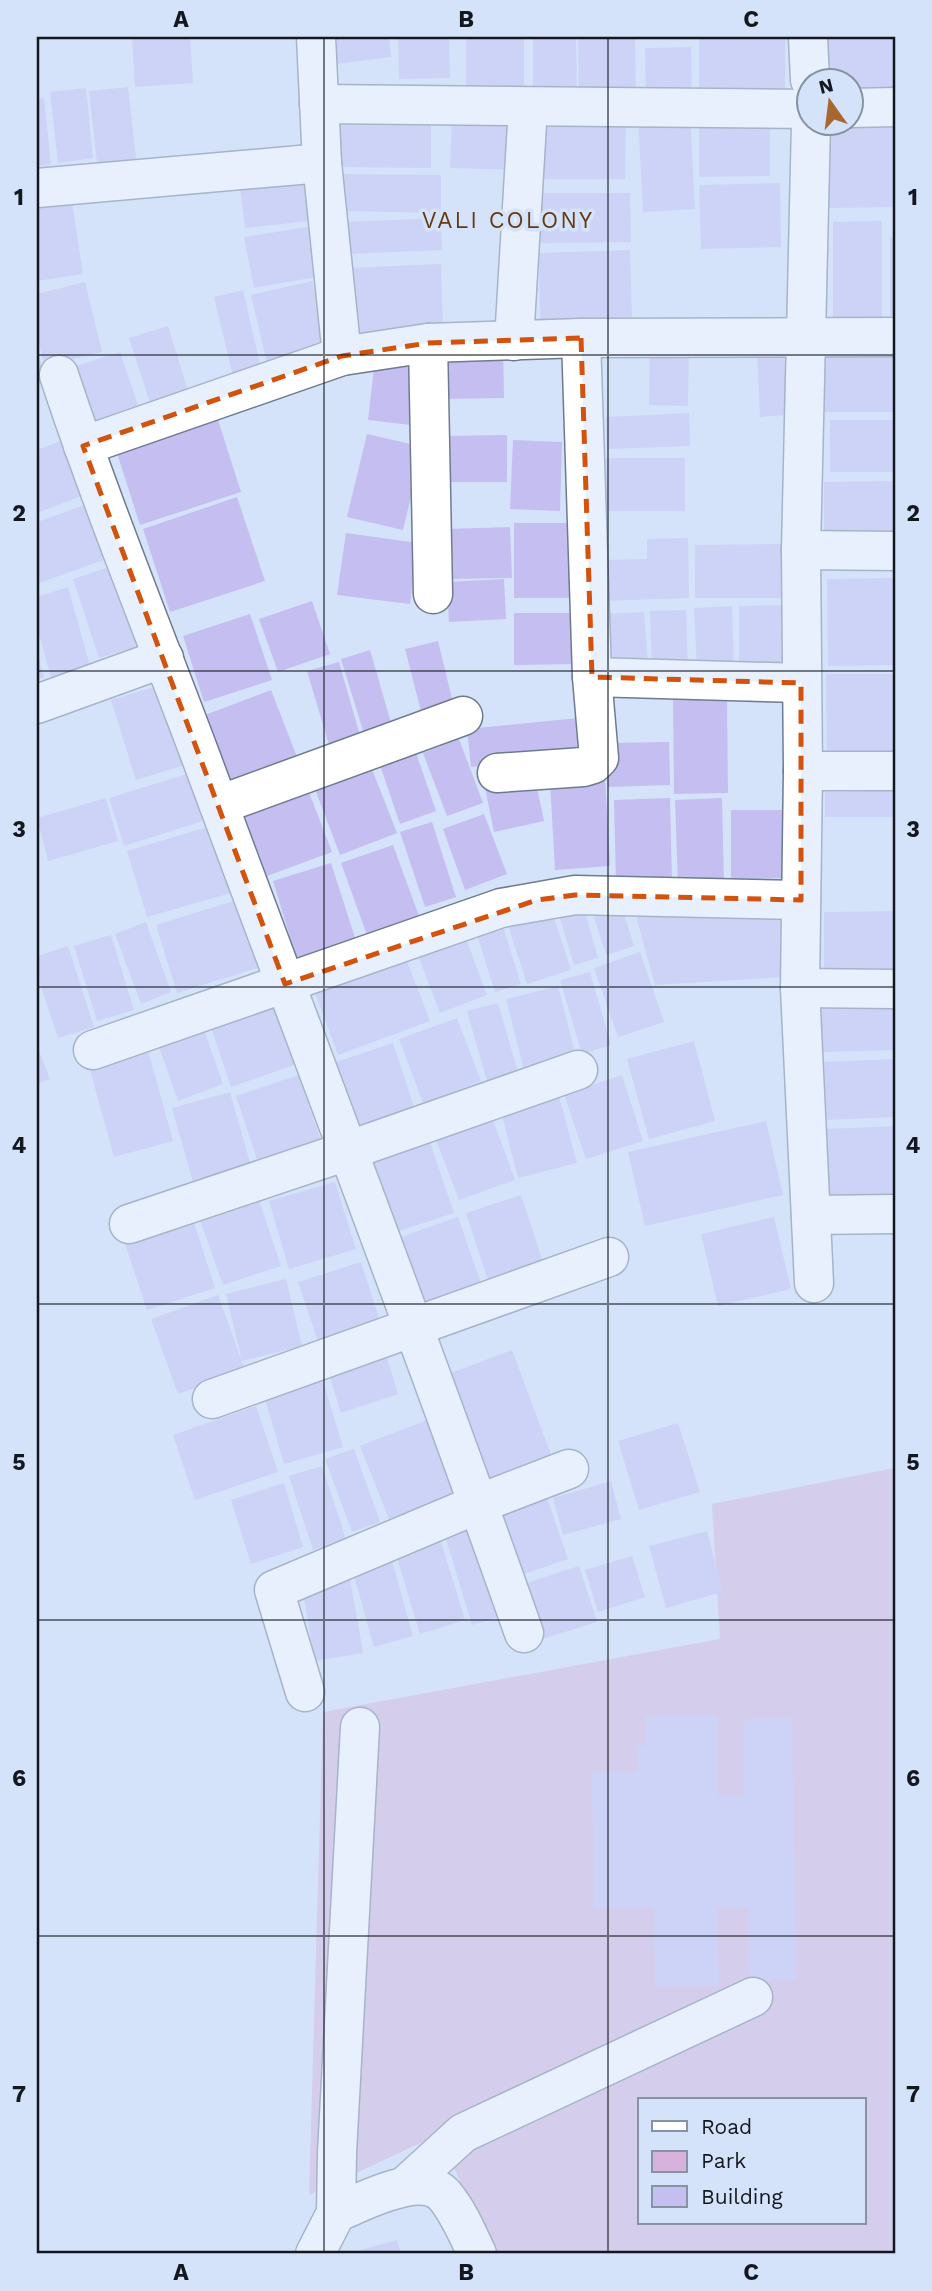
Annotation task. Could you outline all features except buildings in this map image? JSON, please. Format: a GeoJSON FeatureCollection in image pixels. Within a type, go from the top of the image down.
{"type":"FeatureCollection","features":[{"type":"Feature","properties":{"kind":"street"},"geometry":{"type":"LineString","coordinates":[[316,37],[323,163],[342,356]]}},
{"type":"Feature","properties":{"kind":"street"},"geometry":{"type":"LineString","coordinates":[[808,37],[809,66]]}},
{"type":"Feature","properties":{"kind":"street"},"geometry":{"type":"LineString","coordinates":[[319,104],[796,108]]}},
{"type":"Feature","properties":{"kind":"street"},"geometry":{"type":"LineString","coordinates":[[514,341],[528,107]]}},
{"type":"Feature","properties":{"kind":"street"},"geometry":{"type":"LineString","coordinates":[[866,108],[895,107]]}},
{"type":"Feature","properties":{"kind":"street"},"geometry":{"type":"LineString","coordinates":[[811,136],[801,550],[803,771],[800,988],[814,1283]]}},
{"type":"Feature","properties":{"kind":"street"},"geometry":{"type":"LineString","coordinates":[[37,188],[323,163]]}},
{"type":"Feature","properties":{"kind":"street"},"geometry":{"type":"LineString","coordinates":[[83,446],[342,356],[428,343],[581,338],[895,337]]}},
{"type":"Feature","properties":{"kind":"street"},"geometry":{"type":"LineString","coordinates":[[497,773],[583,767],[593,764],[599,758],[592,677],[581,338]]}},
{"type":"Feature","properties":{"kind":"street"},"geometry":{"type":"LineString","coordinates":[[428,343],[433,594]]}},
{"type":"Feature","properties":{"kind":"street"},"geometry":{"type":"LineString","coordinates":[[59,374],[83,446],[219,806],[524,1633]]}},
{"type":"Feature","properties":{"kind":"street"},"geometry":{"type":"LineString","coordinates":[[801,550],[895,551]]}},
{"type":"Feature","properties":{"kind":"street"},"geometry":{"type":"LineString","coordinates":[[37,704],[164,658]]}},
{"type":"Feature","properties":{"kind":"street"},"geometry":{"type":"LineString","coordinates":[[592,677],[801,682]]}},
{"type":"Feature","properties":{"kind":"street"},"geometry":{"type":"LineString","coordinates":[[219,806],[463,716]]}},
{"type":"Feature","properties":{"kind":"street"},"geometry":{"type":"LineString","coordinates":[[803,771],[895,771]]}},
{"type":"Feature","properties":{"kind":"street"},"geometry":{"type":"LineString","coordinates":[[93,1050],[501,908],[537,900],[575,895],[801,900]]}},
{"type":"Feature","properties":{"kind":"street"},"geometry":{"type":"LineString","coordinates":[[800,988],[895,989]]}},
{"type":"Feature","properties":{"kind":"street"},"geometry":{"type":"LineString","coordinates":[[129,1224],[578,1070]]}},
{"type":"Feature","properties":{"kind":"street"},"geometry":{"type":"LineString","coordinates":[[811,1215],[895,1214]]}},
{"type":"Feature","properties":{"kind":"street"},"geometry":{"type":"LineString","coordinates":[[212,1399],[609,1256]]}},
{"type":"Feature","properties":{"kind":"street"},"geometry":{"type":"LineString","coordinates":[[305,1692],[274,1590],[478,1504],[569,1469]]}},
{"type":"Feature","properties":{"kind":"street"},"geometry":{"type":"LineString","coordinates":[[315,2254],[336,2213],[360,1727]]}},
{"type":"Feature","properties":{"kind":"street"},"geometry":{"type":"LineString","coordinates":[[404,2187],[463,2133],[753,1997]]}},
{"type":"Feature","properties":{"kind":"street"},"geometry":{"type":"LineString","coordinates":[[336,2213],[387,2191],[429,2186],[443,2194],[477,2254]]}},
{"type":"Feature","properties":{"kind":"highlighted area"},"geometry":{"type":"Polygon","coordinates":[[[581,338],[592,677],[801,683],[801,900],[575,895],[537,900],[285,984],[83,446],[342,356],[428,343],[581,338]]]}},
{"type":"Feature","properties":{"kind":"green space"},"geometry":{"type":"Polygon","coordinates":[[[895,1468],[895,2254],[490,2254],[440,2134],[309,2195],[323,1712],[720,1639],[712,1504],[895,1468]]]}},
{"type":"Feature","properties":{"kind":"district","name":"VALI COLONY"},"geometry":{"type":"Point","coordinates":[508,220]}}]}
